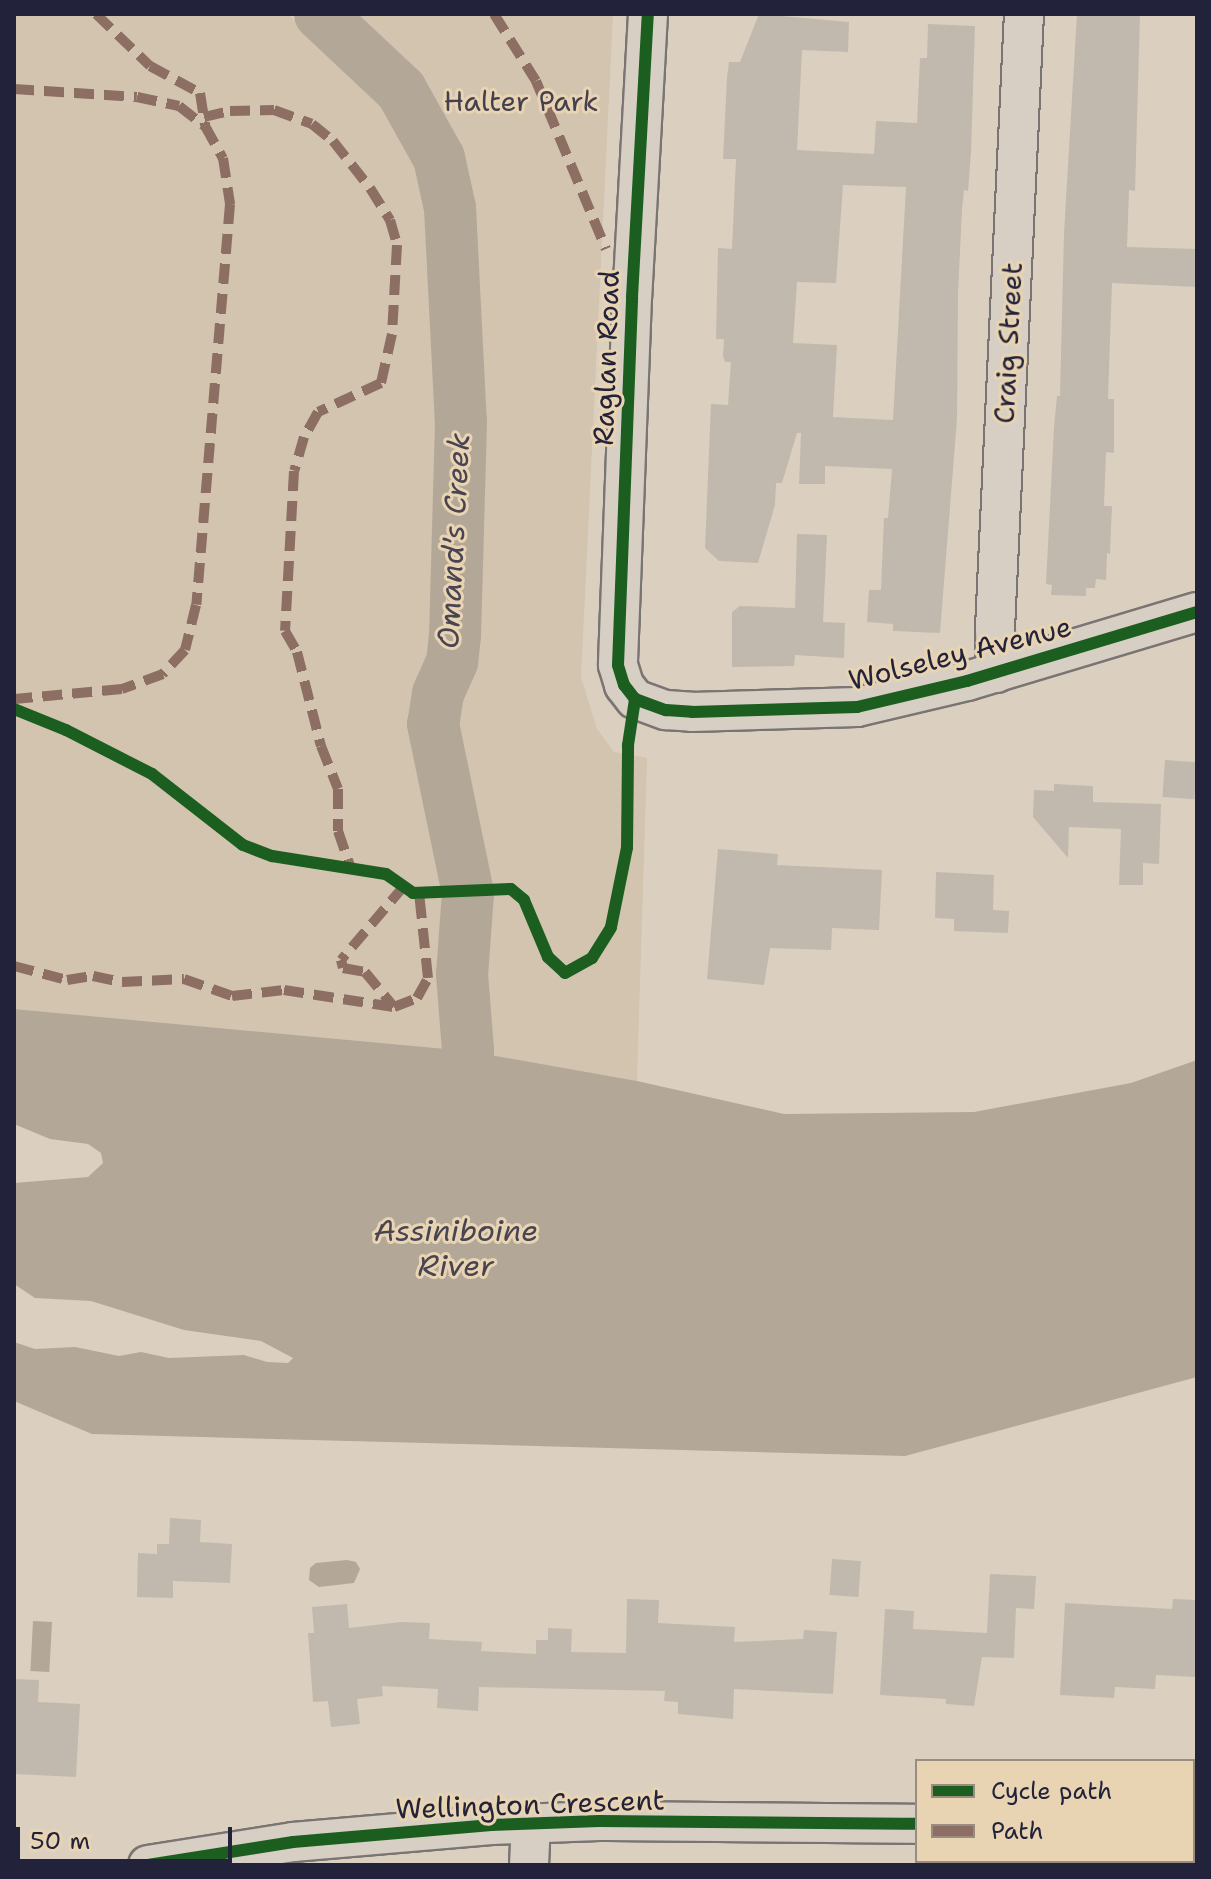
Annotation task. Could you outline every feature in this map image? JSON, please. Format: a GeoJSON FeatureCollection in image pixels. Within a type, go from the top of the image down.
{"type":"FeatureCollection","features":[{"type":"Feature","properties":{"kind":"street","name":"Raglan Road"},"geometry":{"type":"LineString","coordinates":[[635,699],[624,685],[618,665],[632,297],[648,14]]}},
{"type":"Feature","properties":{"kind":"street","name":"Craig Street"},"geometry":{"type":"LineString","coordinates":[[996,673],[995,628],[1024,14]]}},
{"type":"Feature","properties":{"kind":"street","name":"Wolseley Avenue"},"geometry":{"type":"LineString","coordinates":[[635,699],[678,711],[826,710],[893,700],[996,673],[1197,612]]}},
{"type":"Feature","properties":{"kind":"street","name":"Wellington Crescent"},"geometry":{"type":"LineString","coordinates":[[148,1865],[293,1842],[531,1823],[915,1824]]}},
{"type":"Feature","properties":{"kind":"street"},"geometry":{"type":"LineString","coordinates":[[529,1865],[531,1823]]}},
{"type":"Feature","properties":{"kind":"green space","name":"Halter Park"},"geometry":{"type":"Polygon","coordinates":[[[14,14],[288,14],[297,23],[333,39],[358,61],[392,101],[424,157],[449,307],[438,458],[439,618],[471,620],[475,439],[467,224],[460,184],[443,142],[399,69],[336,14],[613,14],[581,677],[597,729],[614,752],[647,758],[637,1081],[468,1051],[14,1009],[14,14]]]}},
{"type":"Feature","properties":{"kind":"water","name":"Assiniboine River"},"geometry":{"type":"Polygon","coordinates":[[[14,1009],[468,1051],[637,1081],[784,1114],[974,1112],[1131,1083],[1197,1060],[1197,1377],[905,1456],[92,1434],[14,1401],[14,1342],[35,1349],[75,1347],[119,1356],[141,1352],[169,1358],[244,1355],[267,1362],[288,1363],[293,1358],[261,1341],[184,1330],[91,1301],[35,1298],[14,1284],[14,1183],[88,1177],[103,1163],[101,1153],[88,1144],[50,1139],[14,1124],[14,1009]]]}},
{"type":"Feature","properties":{"kind":"water"},"geometry":{"type":"Polygon","coordinates":[[[356,1562],[360,1569],[354,1583],[319,1587],[309,1580],[310,1568],[316,1563],[356,1562]]]}},
{"type":"Feature","properties":{"kind":"water"},"geometry":{"type":"Polygon","coordinates":[[[33,1621],[52,1622],[49,1672],[30,1671],[33,1621]]]}},
{"type":"Feature","properties":{"kind":"building"},"geometry":{"type":"Polygon","coordinates":[[[759,14],[849,22],[848,52],[802,50],[797,150],[874,154],[876,121],[917,123],[920,58],[927,58],[928,24],[975,26],[971,153],[968,191],[964,190],[962,209],[958,294],[957,419],[940,633],[893,631],[893,624],[867,622],[869,590],[881,590],[884,518],[888,518],[892,469],[825,466],[825,484],[799,484],[801,433],[797,433],[782,483],[776,483],[775,505],[758,563],[719,561],[705,548],[711,404],[728,405],[731,362],[725,362],[723,356],[724,339],[716,339],[718,248],[732,249],[736,159],[723,159],[729,62],[740,62],[759,14]],[[843,185],[836,283],[797,282],[793,343],[837,345],[833,417],[893,420],[906,187],[843,185]]]}},
{"type":"Feature","properties":{"kind":"building"},"geometry":{"type":"Polygon","coordinates":[[[1077,14],[1140,14],[1135,191],[1129,190],[1127,247],[1197,249],[1197,287],[1112,283],[1108,399],[1114,399],[1114,453],[1106,452],[1104,506],[1112,506],[1110,554],[1107,553],[1106,580],[1096,579],[1095,588],[1086,588],[1086,596],[1051,595],[1052,585],[1046,584],[1054,427],[1057,396],[1060,396],[1064,233],[1077,14]]]}},
{"type":"Feature","properties":{"kind":"building"},"geometry":{"type":"Polygon","coordinates":[[[797,534],[827,535],[823,622],[845,623],[844,658],[795,655],[794,666],[732,667],[732,612],[740,606],[795,608],[797,534]]]}},
{"type":"Feature","properties":{"kind":"building"},"geometry":{"type":"Polygon","coordinates":[[[1165,760],[1197,762],[1194,799],[1162,797],[1165,760]]]}},
{"type":"Feature","properties":{"kind":"building"},"geometry":{"type":"Polygon","coordinates":[[[1054,784],[1093,786],[1093,802],[1161,804],[1159,864],[1143,863],[1143,885],[1119,885],[1121,829],[1069,827],[1068,858],[1033,817],[1034,790],[1054,791],[1054,784]]]}},
{"type":"Feature","properties":{"kind":"building"},"geometry":{"type":"Polygon","coordinates":[[[718,849],[778,854],[777,865],[882,870],[879,930],[832,928],[831,950],[770,948],[764,985],[707,979],[718,849]]]}},
{"type":"Feature","properties":{"kind":"building"},"geometry":{"type":"Polygon","coordinates":[[[936,872],[994,875],[993,910],[1009,911],[1008,933],[954,931],[954,919],[935,918],[936,872]]]}},
{"type":"Feature","properties":{"kind":"building"},"geometry":{"type":"Polygon","coordinates":[[[170,1518],[201,1520],[200,1542],[232,1544],[230,1583],[173,1581],[173,1598],[137,1597],[138,1553],[157,1554],[157,1544],[169,1544],[170,1518]]]}},
{"type":"Feature","properties":{"kind":"building"},"geometry":{"type":"Polygon","coordinates":[[[832,1559],[861,1561],[858,1597],[829,1595],[832,1559]]]}},
{"type":"Feature","properties":{"kind":"building"},"geometry":{"type":"Polygon","coordinates":[[[990,1574],[1036,1576],[1034,1609],[1016,1608],[1014,1658],[982,1657],[974,1706],[946,1704],[946,1699],[880,1695],[885,1609],[914,1611],[913,1629],[987,1633],[990,1574]]]}},
{"type":"Feature","properties":{"kind":"building"},"geometry":{"type":"Polygon","coordinates":[[[627,1599],[659,1600],[658,1623],[735,1627],[734,1642],[803,1639],[804,1630],[837,1632],[833,1694],[734,1689],[733,1719],[678,1714],[678,1702],[664,1701],[665,1691],[479,1687],[478,1711],[437,1708],[438,1689],[382,1686],[383,1696],[357,1699],[360,1724],[331,1727],[328,1701],[313,1702],[308,1633],[314,1633],[312,1607],[347,1604],[349,1628],[401,1622],[430,1623],[429,1639],[482,1642],[481,1651],[536,1654],[536,1640],[548,1640],[548,1628],[572,1629],[571,1652],[626,1653],[627,1599]]]}},
{"type":"Feature","properties":{"kind":"building"},"geometry":{"type":"Polygon","coordinates":[[[1173,1599],[1197,1600],[1197,1677],[1156,1675],[1155,1689],[1115,1687],[1114,1698],[1060,1695],[1065,1603],[1172,1609],[1173,1599]]]}},
{"type":"Feature","properties":{"kind":"building"},"geometry":{"type":"Polygon","coordinates":[[[14,1679],[39,1680],[38,1702],[80,1704],[76,1777],[14,1774],[14,1679]]]}},
{"type":"Feature","properties":{"kind":"waterway","name":"Omand's Creek"},"geometry":{"type":"LineString","coordinates":[[320,14],[401,90],[439,158],[450,208],[461,422],[455,635],[452,662],[438,694],[433,724],[468,893],[462,974],[468,1051],[461,1119]]}},
{"type":"Feature","properties":{"kind":"marked path"},"geometry":{"type":"LineString","coordinates":[[96,14],[150,66],[200,93],[205,126]]}},
{"type":"Feature","properties":{"kind":"marked path"},"geometry":{"type":"LineString","coordinates":[[494,14],[536,81],[606,249]]}},
{"type":"Feature","properties":{"kind":"marked path"},"geometry":{"type":"LineString","coordinates":[[14,89],[137,97],[179,106],[205,126],[223,158],[230,204],[196,605],[185,650],[163,674],[122,689],[14,699]]}},
{"type":"Feature","properties":{"kind":"marked path"},"geometry":{"type":"LineString","coordinates":[[204,117],[230,111],[274,110],[312,124],[333,141],[370,188],[390,220],[397,245],[392,334],[381,383],[318,412],[304,437],[294,471],[285,631],[297,652],[321,746],[338,789],[338,831],[350,866]]}},
{"type":"Feature","properties":{"kind":"marked path"},"geometry":{"type":"LineString","coordinates":[[404,886],[341,960],[343,968],[365,972],[394,1007],[417,998],[428,978],[419,893]]}},
{"type":"Feature","properties":{"kind":"marked path"},"geometry":{"type":"LineString","coordinates":[[14,966],[67,980],[93,976],[122,982],[184,979],[232,996],[284,990],[394,1007]]}},
{"type":"Feature","properties":{"kind":"cycle path"},"geometry":{"type":"LineString","coordinates":[[635,699],[624,685],[618,665],[632,297],[648,14]]}},
{"type":"Feature","properties":{"kind":"cycle path"},"geometry":{"type":"LineString","coordinates":[[635,699],[666,710],[692,712],[857,707],[967,681],[1197,612]]}},
{"type":"Feature","properties":{"kind":"cycle path"},"geometry":{"type":"LineString","coordinates":[[14,709],[66,730],[152,774],[243,845],[272,856],[386,874],[413,893],[511,889],[524,900],[548,957],[565,973],[592,958],[611,927],[627,848],[628,745],[635,699]]}},
{"type":"Feature","properties":{"kind":"cycle path"},"geometry":{"type":"LineString","coordinates":[[148,1865],[293,1842],[491,1825],[599,1821],[915,1824]]}}]}
